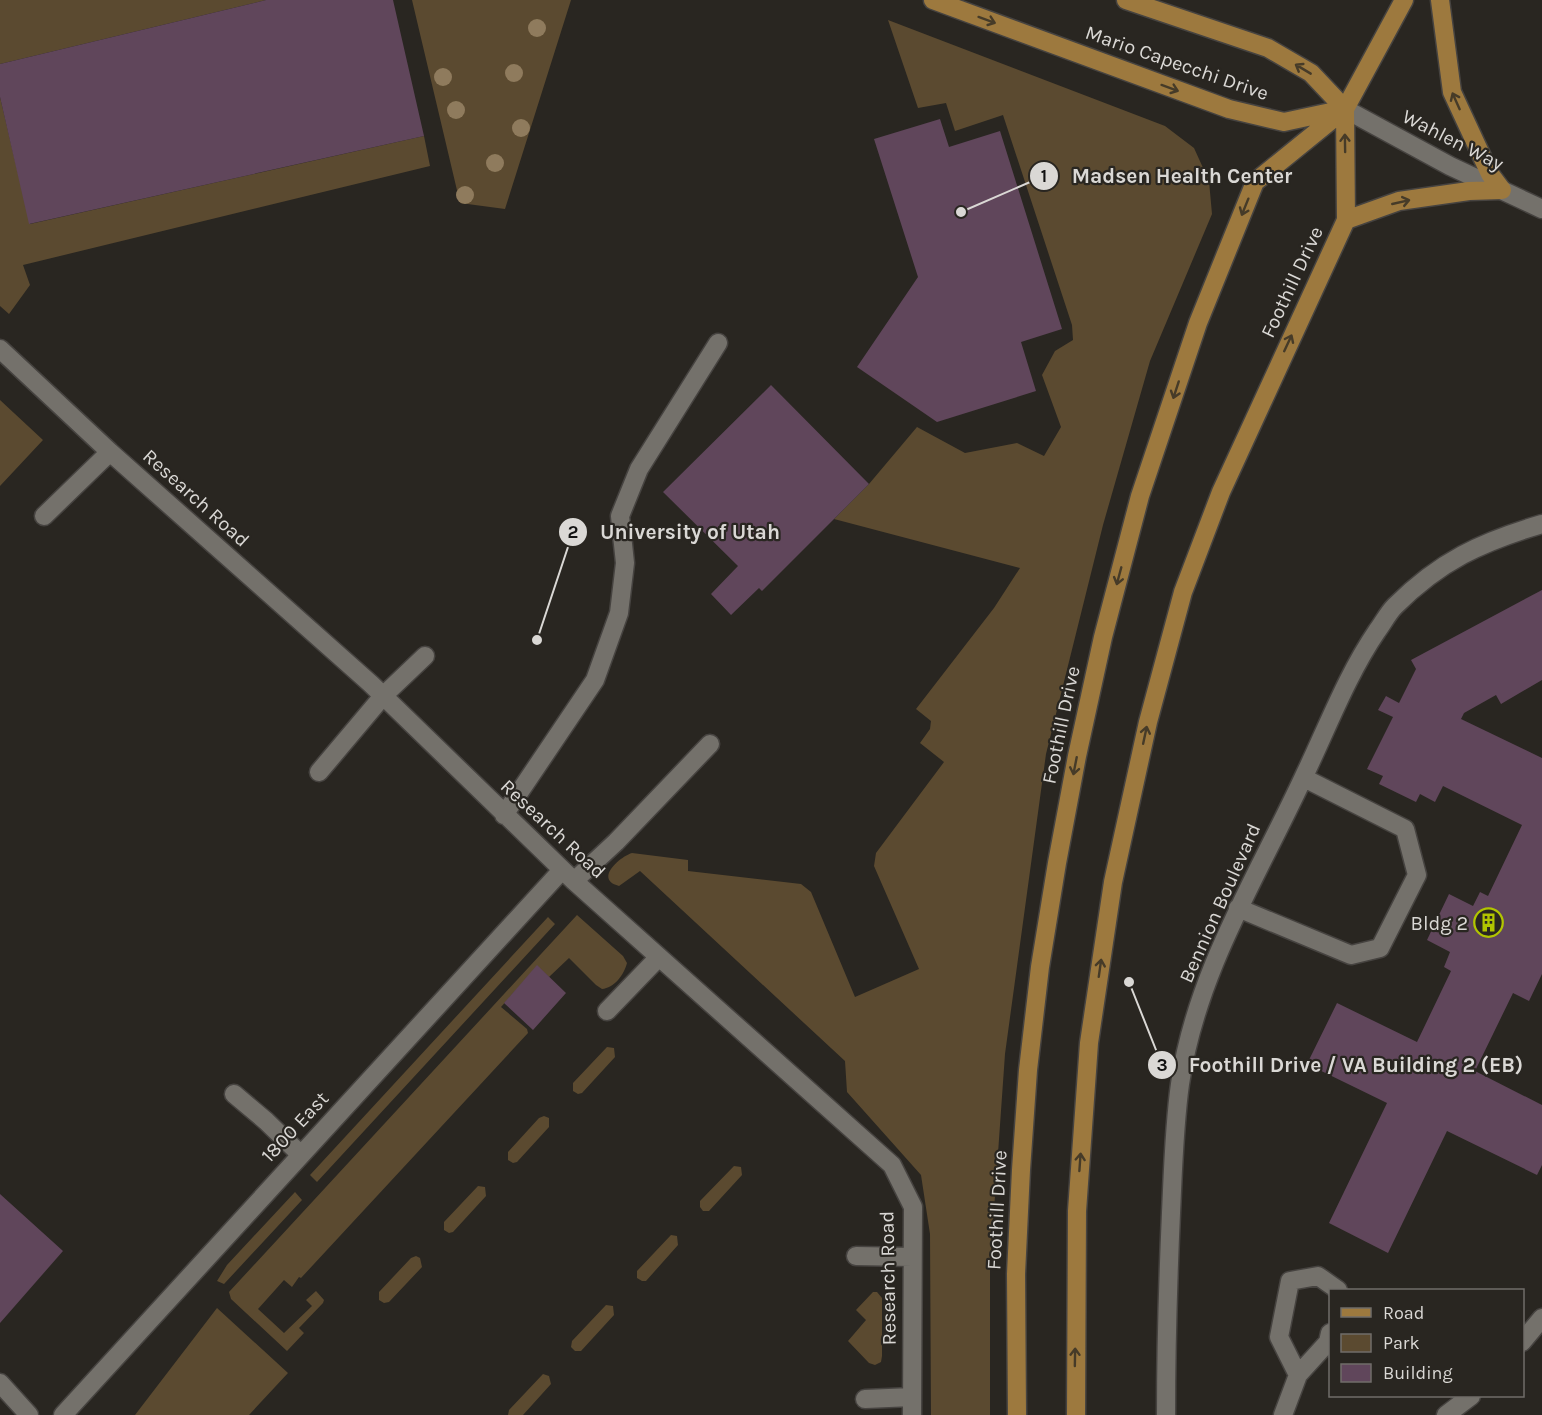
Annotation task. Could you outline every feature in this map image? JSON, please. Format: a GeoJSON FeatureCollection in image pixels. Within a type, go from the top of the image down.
{"type":"FeatureCollection","features":[{"type":"Feature","properties":{"kind":"main road","name":"Mario Capecchi Drive"},"geometry":{"type":"LineString","coordinates":[[933,0],[1229,109],[1284,122],[1345,109]]}},
{"type":"Feature","properties":{"kind":"main road","name":"Mario Capecchi Drive"},"geometry":{"type":"LineString","coordinates":[[1126,0],[1268,48],[1311,73],[1345,109]]}},
{"type":"Feature","properties":{"kind":"main road","name":"Foothill Drive"},"geometry":{"type":"LineString","coordinates":[[1017,1415],[1016,1274],[1028,1070],[1040,967],[1077,756],[1103,637],[1140,496],[1198,323],[1256,182],[1345,109],[1404,0]]}},
{"type":"Feature","properties":{"kind":"main road"},"geometry":{"type":"LineString","coordinates":[[1440,0],[1452,92],[1491,174],[1502,190]]}},
{"type":"Feature","properties":{"kind":"main road","name":"Foothill Drive"},"geometry":{"type":"LineString","coordinates":[[1076,1415],[1077,1211],[1089,1043],[1113,882],[1148,722],[1183,592],[1221,492],[1346,220],[1345,109]]}},
{"type":"Feature","properties":{"kind":"main road"},"geometry":{"type":"LineString","coordinates":[[1346,220],[1399,201],[1469,190],[1502,190]]}},
{"type":"Feature","properties":{"kind":"street","name":"Wahlen Way"},"geometry":{"type":"LineString","coordinates":[[1345,109],[1450,166],[1542,209]]}},
{"type":"Feature","properties":{"kind":"street"},"geometry":{"type":"LineString","coordinates":[[504,815],[595,680],[619,613],[624,563],[620,516],[639,469],[718,343]]}},
{"type":"Feature","properties":{"kind":"street","name":"Research Road"},"geometry":{"type":"LineString","coordinates":[[0,349],[110,452],[383,696],[568,876],[892,1165],[913,1207],[912,1406]]}},
{"type":"Feature","properties":{"kind":"street"},"geometry":{"type":"LineString","coordinates":[[44,516],[110,452]]}},
{"type":"Feature","properties":{"kind":"street","name":"Bennion Boulevard"},"geometry":{"type":"LineString","coordinates":[[1166,1415],[1169,1254],[1173,1163],[1180,1084],[1190,1032],[1210,970],[1238,908],[1304,778],[1355,666],[1393,608],[1453,558],[1479,545],[1542,524]]}},
{"type":"Feature","properties":{"kind":"street"},"geometry":{"type":"LineString","coordinates":[[319,772],[383,696],[425,656]]}},
{"type":"Feature","properties":{"kind":"street","name":"1800 East"},"geometry":{"type":"LineString","coordinates":[[63,1415],[300,1154],[568,876],[616,842],[710,744]]}},
{"type":"Feature","properties":{"kind":"street"},"geometry":{"type":"LineString","coordinates":[[1238,908],[1351,955],[1380,948],[1417,875],[1405,830],[1304,778]]}},
{"type":"Feature","properties":{"kind":"street"},"geometry":{"type":"LineString","coordinates":[[607,1011],[659,957]]}},
{"type":"Feature","properties":{"kind":"street"},"geometry":{"type":"LineString","coordinates":[[234,1094],[300,1154]]}},
{"type":"Feature","properties":{"kind":"street"},"geometry":{"type":"LineString","coordinates":[[856,1256],[912,1257]]}},
{"type":"Feature","properties":{"kind":"street"},"geometry":{"type":"LineString","coordinates":[[1298,1375],[1279,1337],[1290,1281],[1318,1276],[1337,1289]]}},
{"type":"Feature","properties":{"kind":"street"},"geometry":{"type":"LineString","coordinates":[[1524,1340],[1542,1319]]}},
{"type":"Feature","properties":{"kind":"street"},"geometry":{"type":"LineString","coordinates":[[1283,1415],[1298,1375],[1328,1342],[1329,1338]]}},
{"type":"Feature","properties":{"kind":"street"},"geometry":{"type":"LineString","coordinates":[[0,1383],[29,1415]]}},
{"type":"Feature","properties":{"kind":"street"},"geometry":{"type":"LineString","coordinates":[[1446,1415],[1468,1397]]}},
{"type":"Feature","properties":{"kind":"street"},"geometry":{"type":"LineString","coordinates":[[865,1399],[912,1406]]}},
{"type":"Feature","properties":{"kind":"green space"},"geometry":{"type":"Polygon","coordinates":[[[0,0],[266,0],[0,64],[0,0]]]}},
{"type":"Feature","properties":{"kind":"green space"},"geometry":{"type":"Polygon","coordinates":[[[412,0],[571,0],[505,209],[460,203],[412,0]]]}},
{"type":"Feature","properties":{"kind":"green space"},"geometry":{"type":"Polygon","coordinates":[[[888,20],[1165,126],[1194,148],[1209,181],[1212,214],[1150,361],[1103,525],[1046,754],[1005,1054],[990,1267],[990,1415],[931,1415],[930,1234],[921,1175],[847,1092],[845,1061],[640,871],[619,886],[609,879],[611,869],[621,859],[632,853],[688,860],[688,871],[801,884],[811,892],[855,997],[919,969],[874,866],[876,853],[944,762],[920,743],[930,729],[931,721],[916,709],[994,608],[1020,568],[834,519],[869,484],[917,427],[965,453],[1017,443],[1044,456],[1061,427],[1042,375],[1055,351],[1073,340],[1072,325],[1003,115],[955,131],[946,103],[918,108],[888,20]]]}},
{"type":"Feature","properties":{"kind":"green space"},"geometry":{"type":"Polygon","coordinates":[[[0,97],[30,224],[424,136],[430,166],[23,265],[30,285],[9,314],[0,306],[0,97]]]}},
{"type":"Feature","properties":{"kind":"green space"},"geometry":{"type":"Polygon","coordinates":[[[0,400],[43,440],[0,486],[0,400]]]}},
{"type":"Feature","properties":{"kind":"green space"},"geometry":{"type":"Polygon","coordinates":[[[577,915],[623,956],[627,963],[624,972],[611,986],[602,989],[569,958],[549,977],[537,966],[501,1007],[527,1029],[528,1033],[301,1278],[299,1277],[292,1287],[284,1280],[258,1309],[284,1333],[312,1306],[306,1300],[316,1291],[324,1300],[299,1328],[304,1333],[287,1351],[231,1299],[229,1292],[577,915]]]}},
{"type":"Feature","properties":{"kind":"green space"},"geometry":{"type":"Polygon","coordinates":[[[548,917],[555,924],[317,1182],[310,1175],[548,917]]]}},
{"type":"Feature","properties":{"kind":"green space"},"geometry":{"type":"Polygon","coordinates":[[[607,1047],[614,1048],[615,1057],[582,1093],[578,1094],[573,1091],[573,1083],[607,1047]]]}},
{"type":"Feature","properties":{"kind":"green space"},"geometry":{"type":"Polygon","coordinates":[[[544,1116],[549,1118],[549,1127],[517,1162],[513,1163],[508,1160],[508,1152],[539,1118],[544,1116]]]}},
{"type":"Feature","properties":{"kind":"green space"},"geometry":{"type":"Polygon","coordinates":[[[734,1166],[741,1167],[742,1175],[709,1211],[703,1211],[700,1201],[734,1166]]]}},
{"type":"Feature","properties":{"kind":"green space"},"geometry":{"type":"Polygon","coordinates":[[[478,1186],[485,1187],[486,1196],[453,1232],[449,1233],[444,1230],[444,1222],[478,1186]]]}},
{"type":"Feature","properties":{"kind":"green space"},"geometry":{"type":"Polygon","coordinates":[[[295,1192],[302,1200],[224,1284],[217,1281],[227,1265],[295,1192]]]}},
{"type":"Feature","properties":{"kind":"green space"},"geometry":{"type":"Polygon","coordinates":[[[671,1235],[677,1236],[678,1245],[646,1281],[637,1278],[637,1271],[671,1235]]]}},
{"type":"Feature","properties":{"kind":"green space"},"geometry":{"type":"Polygon","coordinates":[[[416,1256],[420,1258],[422,1267],[389,1302],[384,1303],[379,1300],[379,1292],[411,1258],[416,1256]]]}},
{"type":"Feature","properties":{"kind":"green space"},"geometry":{"type":"Polygon","coordinates":[[[873,1292],[877,1292],[882,1298],[882,1356],[881,1362],[875,1365],[869,1363],[848,1341],[866,1320],[856,1310],[873,1292]]]}},
{"type":"Feature","properties":{"kind":"green space"},"geometry":{"type":"Polygon","coordinates":[[[606,1305],[613,1306],[614,1315],[581,1351],[575,1351],[571,1347],[572,1341],[606,1305]]]}},
{"type":"Feature","properties":{"kind":"green space"},"geometry":{"type":"Polygon","coordinates":[[[217,1308],[288,1373],[249,1415],[135,1415],[217,1308]]]}},
{"type":"Feature","properties":{"kind":"green space"},"geometry":{"type":"Polygon","coordinates":[[[543,1374],[549,1376],[551,1384],[523,1415],[508,1415],[509,1410],[543,1374]]]}},
{"type":"Feature","properties":{"kind":"building"},"geometry":{"type":"Polygon","coordinates":[[[266,0],[393,0],[424,136],[29,224],[0,97],[0,64],[266,0]]]}},
{"type":"Feature","properties":{"kind":"building"},"geometry":{"type":"Polygon","coordinates":[[[940,119],[949,147],[1000,131],[1062,329],[1021,342],[1036,391],[937,422],[857,367],[918,277],[874,139],[940,119]]]}},
{"type":"Feature","properties":{"kind":"building"},"geometry":{"type":"Polygon","coordinates":[[[771,385],[869,484],[762,591],[759,588],[731,615],[711,594],[738,566],[663,492],[771,385]]]}},
{"type":"Feature","properties":{"kind":"building","name":"Bldg 2"},"geometry":{"type":"Polygon","coordinates":[[[1542,590],[1542,680],[1501,704],[1496,695],[1464,713],[1461,719],[1542,758],[1542,974],[1529,1001],[1513,993],[1475,1071],[1542,1105],[1542,1165],[1537,1175],[1447,1131],[1388,1253],[1329,1223],[1387,1103],[1307,1064],[1337,1003],[1417,1042],[1451,971],[1444,967],[1450,952],[1427,940],[1449,894],[1473,906],[1480,892],[1488,896],[1522,825],[1443,786],[1435,802],[1420,794],[1416,802],[1379,784],[1383,776],[1367,769],[1393,717],[1378,710],[1386,696],[1399,703],[1416,669],[1411,660],[1542,590]]]}},
{"type":"Feature","properties":{"kind":"building"},"geometry":{"type":"Polygon","coordinates":[[[537,965],[566,993],[533,1030],[504,1003],[537,965]]]}},
{"type":"Feature","properties":{"kind":"building"},"geometry":{"type":"Polygon","coordinates":[[[0,1194],[63,1251],[0,1323],[0,1194]]]}},
{"type":"Feature","properties":{"kind":"place","name":"Madsen Health Center"},"geometry":{"type":"Point","coordinates":[961,212]}},
{"type":"Feature","properties":{"kind":"place","name":"University of Utah"},"geometry":{"type":"Point","coordinates":[537,640]}},
{"type":"Feature","properties":{"kind":"place","name":"Bldg 2"},"geometry":{"type":"Point","coordinates":[1489,923]}},
{"type":"Feature","properties":{"kind":"place","name":"Foothill Drive / VA Building 2 (EB)"},"geometry":{"type":"Point","coordinates":[1129,982]}}]}
